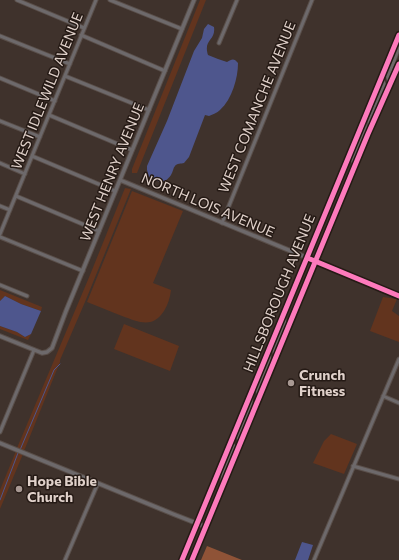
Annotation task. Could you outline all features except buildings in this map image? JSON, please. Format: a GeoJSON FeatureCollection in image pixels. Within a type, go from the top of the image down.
{"type":"FeatureCollection","features":[{"type":"Feature","properties":{"kind":"main road","name":"HILLSBOROUGH AVENUE"},"geometry":{"type":"LineString","coordinates":[[182,560],[399,35]]}},
{"type":"Feature","properties":{"kind":"main road"},"geometry":{"type":"LineString","coordinates":[[390,82],[388,75],[399,45]]}},
{"type":"Feature","properties":{"kind":"main road"},"geometry":{"type":"LineString","coordinates":[[192,560],[355,165],[399,64]]}},
{"type":"Feature","properties":{"kind":"main road"},"geometry":{"type":"LineString","coordinates":[[370,130],[370,121],[384,86],[381,78]]}},
{"type":"Feature","properties":{"kind":"main road"},"geometry":{"type":"LineString","coordinates":[[355,165],[353,158],[365,129],[364,120]]}},
{"type":"Feature","properties":{"kind":"main road"},"geometry":{"type":"LineString","coordinates":[[276,355],[274,348],[284,323],[283,314]]}},
{"type":"Feature","properties":{"kind":"main road"},"geometry":{"type":"LineString","coordinates":[[260,396],[258,390],[269,362],[268,350]]}},
{"type":"Feature","properties":{"kind":"main road"},"geometry":{"type":"LineString","coordinates":[[241,441],[238,434],[250,405],[250,396]]}},
{"type":"Feature","properties":{"kind":"main road"},"geometry":{"type":"LineString","coordinates":[[224,484],[224,473],[233,449],[230,444]]}},
{"type":"Feature","properties":{"kind":"street"},"geometry":{"type":"LineString","coordinates":[[17,0],[84,28]]}},
{"type":"Feature","properties":{"kind":"street","name":"WEST IDLEWILD AVENUE"},"geometry":{"type":"LineString","coordinates":[[0,236],[96,0]]}},
{"type":"Feature","properties":{"kind":"street"},"geometry":{"type":"LineString","coordinates":[[110,0],[182,29]]}},
{"type":"Feature","properties":{"kind":"street","name":"WEST HENRY AVENUE"},"geometry":{"type":"LineString","coordinates":[[34,350],[42,353],[49,351],[52,348],[194,0]]}},
{"type":"Feature","properties":{"kind":"street"},"geometry":{"type":"LineString","coordinates":[[219,43],[237,0]]}},
{"type":"Feature","properties":{"kind":"street","name":"WEST COMANCHE AVENUE"},"geometry":{"type":"LineString","coordinates":[[222,223],[312,0]]}},
{"type":"Feature","properties":{"kind":"street"},"geometry":{"type":"LineString","coordinates":[[81,35],[165,71]]}},
{"type":"Feature","properties":{"kind":"street"},"geometry":{"type":"LineString","coordinates":[[0,36],[70,64]]}},
{"type":"Feature","properties":{"kind":"street"},"geometry":{"type":"LineString","coordinates":[[65,76],[149,110]]}},
{"type":"Feature","properties":{"kind":"street"},"geometry":{"type":"LineString","coordinates":[[0,78],[54,101]]}},
{"type":"Feature","properties":{"kind":"street"},"geometry":{"type":"LineString","coordinates":[[49,115],[132,150]]}},
{"type":"Feature","properties":{"kind":"street"},"geometry":{"type":"LineString","coordinates":[[0,121],[40,137]]}},
{"type":"Feature","properties":{"kind":"street"},"geometry":{"type":"LineString","coordinates":[[32,156],[116,191]]}},
{"type":"Feature","properties":{"kind":"street"},"geometry":{"type":"LineString","coordinates":[[0,164],[25,174]]}},
{"type":"Feature","properties":{"kind":"street","name":"NORTH LOIS AVENUE"},"geometry":{"type":"LineString","coordinates":[[120,180],[399,296]]}},
{"type":"Feature","properties":{"kind":"street"},"geometry":{"type":"LineString","coordinates":[[16,196],[99,231]]}},
{"type":"Feature","properties":{"kind":"street"},"geometry":{"type":"LineString","coordinates":[[0,206],[10,210]]}},
{"type":"Feature","properties":{"kind":"street"},"geometry":{"type":"LineString","coordinates":[[0,236],[83,271]]}},
{"type":"Feature","properties":{"kind":"street"},"geometry":{"type":"LineString","coordinates":[[0,285],[27,296]]}},
{"type":"Feature","properties":{"kind":"street"},"geometry":{"type":"LineString","coordinates":[[0,336],[34,350],[0,432]]}},
{"type":"Feature","properties":{"kind":"street"},"geometry":{"type":"LineString","coordinates":[[314,560],[399,359]]}},
{"type":"Feature","properties":{"kind":"street"},"geometry":{"type":"LineString","coordinates":[[383,396],[399,403]]}},
{"type":"Feature","properties":{"kind":"street"},"geometry":{"type":"LineString","coordinates":[[0,443],[206,527]]}},
{"type":"Feature","properties":{"kind":"street"},"geometry":{"type":"LineString","coordinates":[[354,466],[399,479]]}},
{"type":"Feature","properties":{"kind":"street"},"geometry":{"type":"LineString","coordinates":[[65,560],[98,483]]}},
{"type":"Feature","properties":{"kind":"shaded area"},"geometry":{"type":"Polygon","coordinates":[[[200,0],[206,0],[137,173],[132,173],[132,169],[200,0]]]}},
{"type":"Feature","properties":{"kind":"shaded area"},"geometry":{"type":"Polygon","coordinates":[[[125,188],[131,189],[24,451],[17,448],[125,188]]]}},
{"type":"Feature","properties":{"kind":"shaded area"},"geometry":{"type":"Polygon","coordinates":[[[132,191],[183,211],[153,283],[171,290],[169,298],[164,311],[159,317],[150,322],[140,322],[87,302],[132,191]]]}},
{"type":"Feature","properties":{"kind":"shaded area"},"geometry":{"type":"Polygon","coordinates":[[[0,290],[42,307],[41,311],[21,304],[5,296],[0,301],[0,290]]]}},
{"type":"Feature","properties":{"kind":"shaded area"},"geometry":{"type":"Polygon","coordinates":[[[383,297],[397,299],[392,311],[399,316],[399,342],[370,331],[383,297]]]}},
{"type":"Feature","properties":{"kind":"shaded area"},"geometry":{"type":"Polygon","coordinates":[[[124,324],[179,346],[170,371],[114,349],[124,324]]]}},
{"type":"Feature","properties":{"kind":"shaded area"},"geometry":{"type":"Polygon","coordinates":[[[0,326],[17,332],[25,337],[31,334],[28,340],[0,329],[0,326]]]}},
{"type":"Feature","properties":{"kind":"shaded area"},"geometry":{"type":"Polygon","coordinates":[[[331,434],[357,444],[344,474],[313,463],[324,441],[331,434]]]}},
{"type":"Feature","properties":{"kind":"shaded area"},"geometry":{"type":"Polygon","coordinates":[[[16,451],[23,454],[0,509],[0,490],[16,451]]]}},
{"type":"Feature","properties":{"kind":"shaded area"},"geometry":{"type":"Polygon","coordinates":[[[207,546],[242,560],[201,560],[207,546]]]}},
{"type":"Feature","properties":{"kind":"water"},"geometry":{"type":"Polygon","coordinates":[[[208,24],[214,27],[214,32],[207,46],[208,55],[227,62],[235,60],[238,63],[234,88],[228,100],[220,110],[209,116],[205,115],[189,157],[184,163],[176,165],[171,175],[166,180],[161,182],[149,177],[147,166],[167,121],[194,51],[202,38],[204,29],[208,24]]]}},
{"type":"Feature","properties":{"kind":"water"},"geometry":{"type":"Polygon","coordinates":[[[5,296],[21,304],[41,311],[31,334],[25,337],[17,332],[0,326],[0,301],[5,296]]]}},
{"type":"Feature","properties":{"kind":"water"},"geometry":{"type":"Polygon","coordinates":[[[302,542],[313,545],[308,560],[295,560],[302,542]]]}},
{"type":"Feature","properties":{"kind":"waterway"},"geometry":{"type":"LineString","coordinates":[[20,450],[54,370],[60,364]]}},
{"type":"Feature","properties":{"kind":"waterway"},"geometry":{"type":"LineString","coordinates":[[0,500],[18,453]]}},
{"type":"Feature","properties":{"kind":"cycle path"},"geometry":{"type":"LineString","coordinates":[[182,560],[399,35]]}},
{"type":"Feature","properties":{"kind":"cycle path"},"geometry":{"type":"LineString","coordinates":[[192,560],[368,134],[399,64]]}},
{"type":"Feature","properties":{"kind":"cycle path"},"geometry":{"type":"LineString","coordinates":[[310,259],[399,296]]}},
{"type":"Feature","properties":{"kind":"place","name":"Crunch Fitness"},"geometry":{"type":"Point","coordinates":[291,383]}},
{"type":"Feature","properties":{"kind":"place","name":"Hope Bible Church"},"geometry":{"type":"Point","coordinates":[19,489]}}]}
